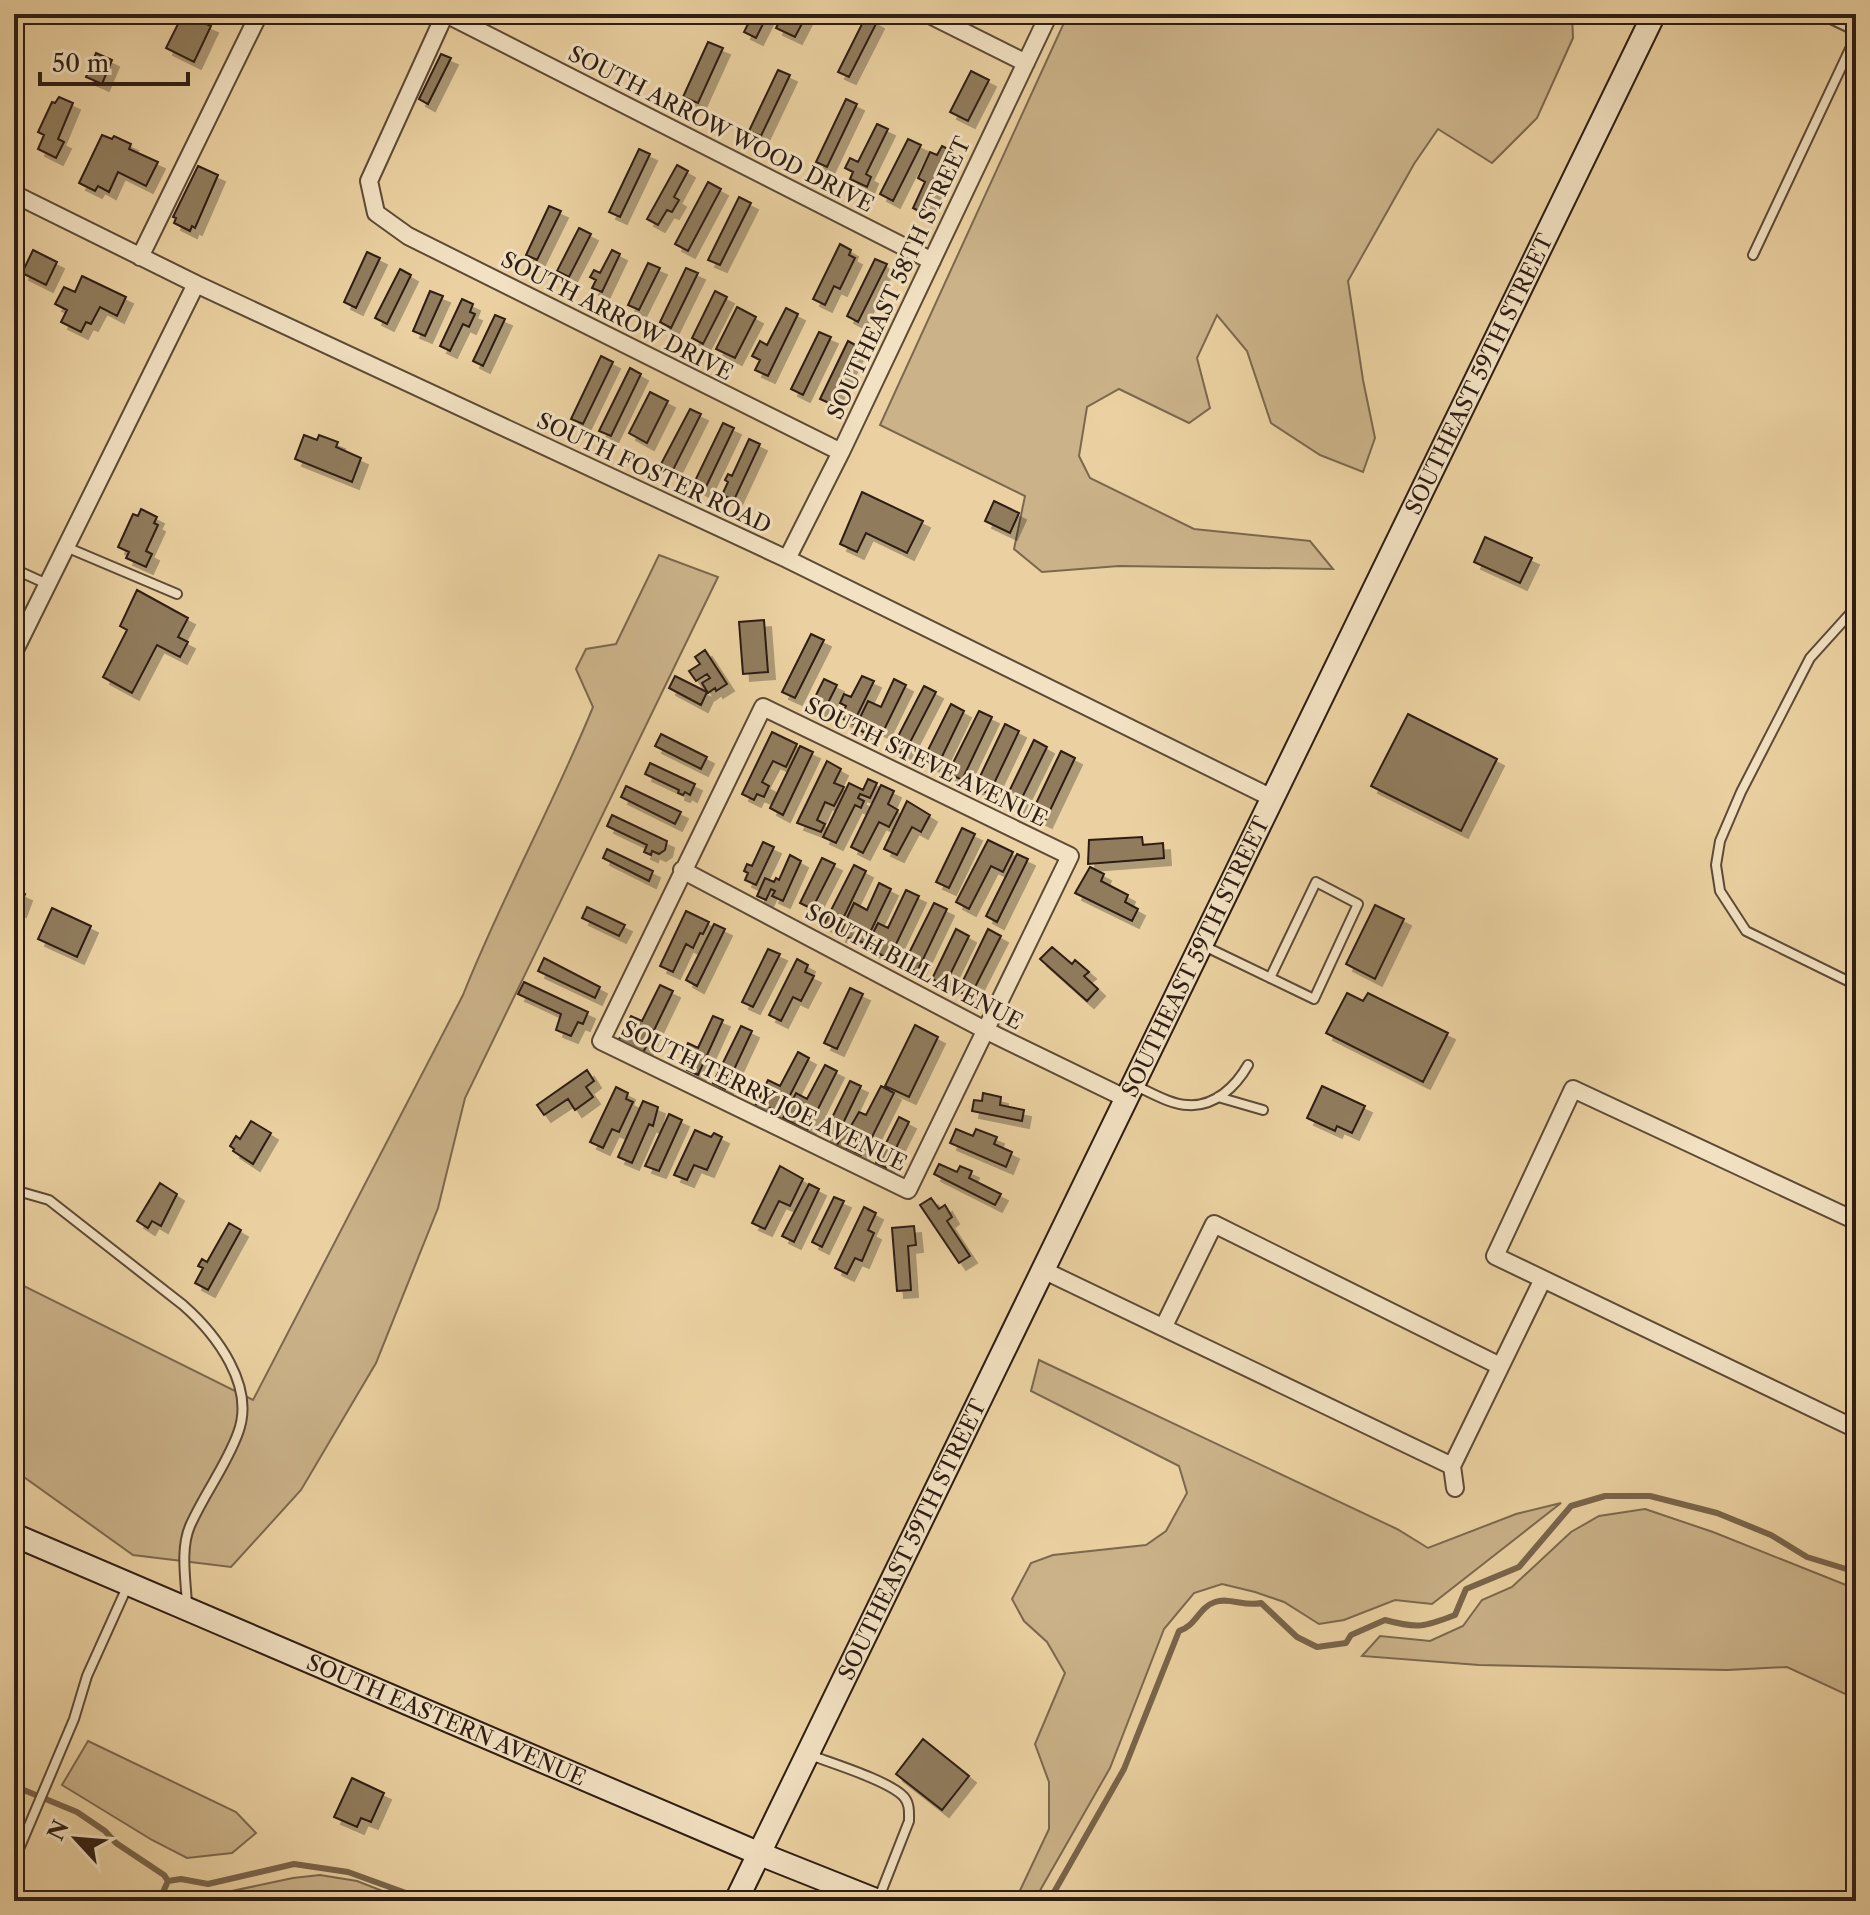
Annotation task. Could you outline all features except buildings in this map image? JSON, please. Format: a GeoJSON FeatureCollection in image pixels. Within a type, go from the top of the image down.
{"type":"FeatureCollection","features":[{"type":"Feature","properties":{"kind":"main road","name":"SOUTHEAST 59TH STREET"},"geometry":{"type":"LineString","coordinates":[[736,1901],[1654,14]]}},
{"type":"Feature","properties":{"kind":"main road","name":"SOUTH EASTERN AVENUE"},"geometry":{"type":"LineString","coordinates":[[14,1535],[760,1854],[878,1901]]}},
{"type":"Feature","properties":{"kind":"street"},"geometry":{"type":"LineString","coordinates":[[140,257],[259,14]]}},
{"type":"Feature","properties":{"kind":"street","name":"SOUTH ARROW DRIVE"},"geometry":{"type":"LineString","coordinates":[[446,14],[369,181],[376,213],[408,236],[841,452]]}},
{"type":"Feature","properties":{"kind":"street","name":"SOUTH ARROW WOOD DRIVE"},"geometry":{"type":"LineString","coordinates":[[446,14],[932,261]]}},
{"type":"Feature","properties":{"kind":"street"},"geometry":{"type":"LineString","coordinates":[[928,14],[1026,63]]}},
{"type":"Feature","properties":{"kind":"street","name":"SOUTHEAST 58TH STREET"},"geometry":{"type":"LineString","coordinates":[[787,559],[1049,14]]}},
{"type":"Feature","properties":{"kind":"street","name":"SOUTH FOSTER ROAD"},"geometry":{"type":"LineString","coordinates":[[14,194],[196,284],[787,559],[1272,798]]}},
{"type":"Feature","properties":{"kind":"street"},"geometry":{"type":"LineString","coordinates":[[14,652],[196,284]]}},
{"type":"Feature","properties":{"kind":"street","name":"SOUTH STEVE AVENUE"},"geometry":{"type":"LineString","coordinates":[[682,870],[763,707],[1070,856],[985,1030]]}},
{"type":"Feature","properties":{"kind":"street","name":"SOUTH BILL AVENUE"},"geometry":{"type":"LineString","coordinates":[[682,870],[985,1030],[1130,1092]]}},
{"type":"Feature","properties":{"kind":"street","name":"SOUTH TERRY JOE AVENUE"},"geometry":{"type":"LineString","coordinates":[[682,870],[601,1041],[908,1190],[985,1030]]}},
{"type":"Feature","properties":{"kind":"street"},"geometry":{"type":"LineString","coordinates":[[1856,1221],[1573,1089],[1495,1256],[1856,1429]]}},
{"type":"Feature","properties":{"kind":"street"},"geometry":{"type":"LineString","coordinates":[[1164,1326],[1214,1224],[1500,1366]]}},
{"type":"Feature","properties":{"kind":"street"},"geometry":{"type":"LineString","coordinates":[[1043,1270],[1452,1466]]}},
{"type":"Feature","properties":{"kind":"street"},"geometry":{"type":"LineString","coordinates":[[1455,1488],[1452,1466],[1543,1279]]}},
{"type":"Feature","properties":{"kind":"lane"},"geometry":{"type":"LineString","coordinates":[[1753,255],[1856,34],[1820,14]]}},
{"type":"Feature","properties":{"kind":"lane"},"geometry":{"type":"LineString","coordinates":[[66,547],[177,594]]}},
{"type":"Feature","properties":{"kind":"lane"},"geometry":{"type":"LineString","coordinates":[[14,569],[47,585]]}},
{"type":"Feature","properties":{"kind":"lane"},"geometry":{"type":"LineString","coordinates":[[1856,607],[1810,658],[1741,792],[1720,841],[1716,865],[1720,891],[1746,931],[1856,985]]}},
{"type":"Feature","properties":{"kind":"lane"},"geometry":{"type":"LineString","coordinates":[[1202,944],[1270,978],[1314,999],[1358,904],[1316,882],[1270,978]]}},
{"type":"Feature","properties":{"kind":"lane"},"geometry":{"type":"LineString","coordinates":[[1130,1092],[1186,1106],[1202,1104],[1236,1085],[1248,1065]]}},
{"type":"Feature","properties":{"kind":"lane"},"geometry":{"type":"LineString","coordinates":[[1218,1097],[1263,1110]]}},
{"type":"Feature","properties":{"kind":"lane"},"geometry":{"type":"LineString","coordinates":[[14,1190],[49,1200],[183,1305],[203,1323],[224,1350],[239,1387],[242,1414],[239,1432],[189,1528],[187,1609]]}},
{"type":"Feature","properties":{"kind":"lane"},"geometry":{"type":"LineString","coordinates":[[14,1861],[48,1785],[111,1618],[129,1584]]}},
{"type":"Feature","properties":{"kind":"lane"},"geometry":{"type":"LineString","coordinates":[[809,1754],[878,1782],[905,1798],[909,1821],[878,1901]]}},
{"type":"Feature","properties":{"kind":"shaded area"},"geometry":{"type":"Polygon","coordinates":[[[1068,14],[1572,14],[1573,38],[1537,118],[1492,163],[1438,129],[1414,164],[1348,281],[1375,438],[1363,472],[1320,455],[1271,423],[1247,351],[1217,315],[1197,358],[1210,408],[1189,423],[1119,389],[1087,407],[1079,456],[1090,478],[1194,529],[1310,541],[1333,569],[1119,566],[1042,572],[1014,549],[1025,496],[880,425],[1068,14]]]}},
{"type":"Feature","properties":{"kind":"shaded area"},"geometry":{"type":"Polygon","coordinates":[[[659,555],[718,577],[465,1098],[438,1208],[376,1363],[301,1490],[231,1567],[133,1555],[14,1470],[14,1281],[253,1400],[463,995],[578,743],[593,707],[576,669],[586,649],[616,644],[659,555]]]}},
{"type":"Feature","properties":{"kind":"shaded area"},"geometry":{"type":"Polygon","coordinates":[[[1039,1360],[1397,1529],[1428,1548],[1516,1514],[1561,1503],[1432,1604],[1395,1600],[1344,1620],[1319,1624],[1284,1602],[1255,1592],[1222,1584],[1194,1593],[1164,1629],[1110,1768],[1034,1901],[1015,1901],[1049,1829],[1049,1782],[1035,1744],[1065,1673],[1047,1642],[1024,1621],[1012,1599],[1031,1563],[1053,1555],[1146,1545],[1166,1531],[1187,1493],[1179,1466],[1031,1391],[1039,1360]]]}},
{"type":"Feature","properties":{"kind":"shaded area"},"geometry":{"type":"Polygon","coordinates":[[[1645,1509],[1713,1532],[1856,1589],[1856,1699],[1787,1667],[1727,1670],[1479,1665],[1362,1656],[1380,1636],[1430,1641],[1463,1626],[1482,1600],[1512,1587],[1571,1532],[1599,1516],[1645,1509]]]}},
{"type":"Feature","properties":{"kind":"shaded area"},"geometry":{"type":"Polygon","coordinates":[[[88,1741],[236,1812],[256,1833],[232,1853],[187,1858],[152,1840],[62,1785],[88,1741]]]}},
{"type":"Feature","properties":{"kind":"shaded area"},"geometry":{"type":"Polygon","coordinates":[[[320,1875],[357,1881],[408,1901],[365,1901],[324,1892],[293,1901],[173,1901],[175,1897],[213,1895],[320,1875]]]}},
{"type":"Feature","properties":{"kind":"waterway"},"geometry":{"type":"LineString","coordinates":[[1049,1901],[1124,1769],[1179,1631],[1215,1602],[1261,1603],[1297,1637],[1317,1647],[1346,1643],[1351,1635],[1385,1620],[1413,1626],[1428,1624],[1455,1615],[1466,1589],[1519,1567],[1571,1506],[1605,1496],[1650,1496],[1717,1513],[1771,1535],[1807,1557],[1856,1572]]}},
{"type":"Feature","properties":{"kind":"waterway"},"geometry":{"type":"LineString","coordinates":[[14,1786],[77,1812],[168,1881]]}},
{"type":"Feature","properties":{"kind":"waterway"},"geometry":{"type":"LineString","coordinates":[[168,1881],[181,1879],[208,1884],[294,1864],[348,1872],[428,1901]]}},
{"type":"Feature","properties":{"kind":"waterway"},"geometry":{"type":"LineString","coordinates":[[159,1901],[168,1881]]}}]}
